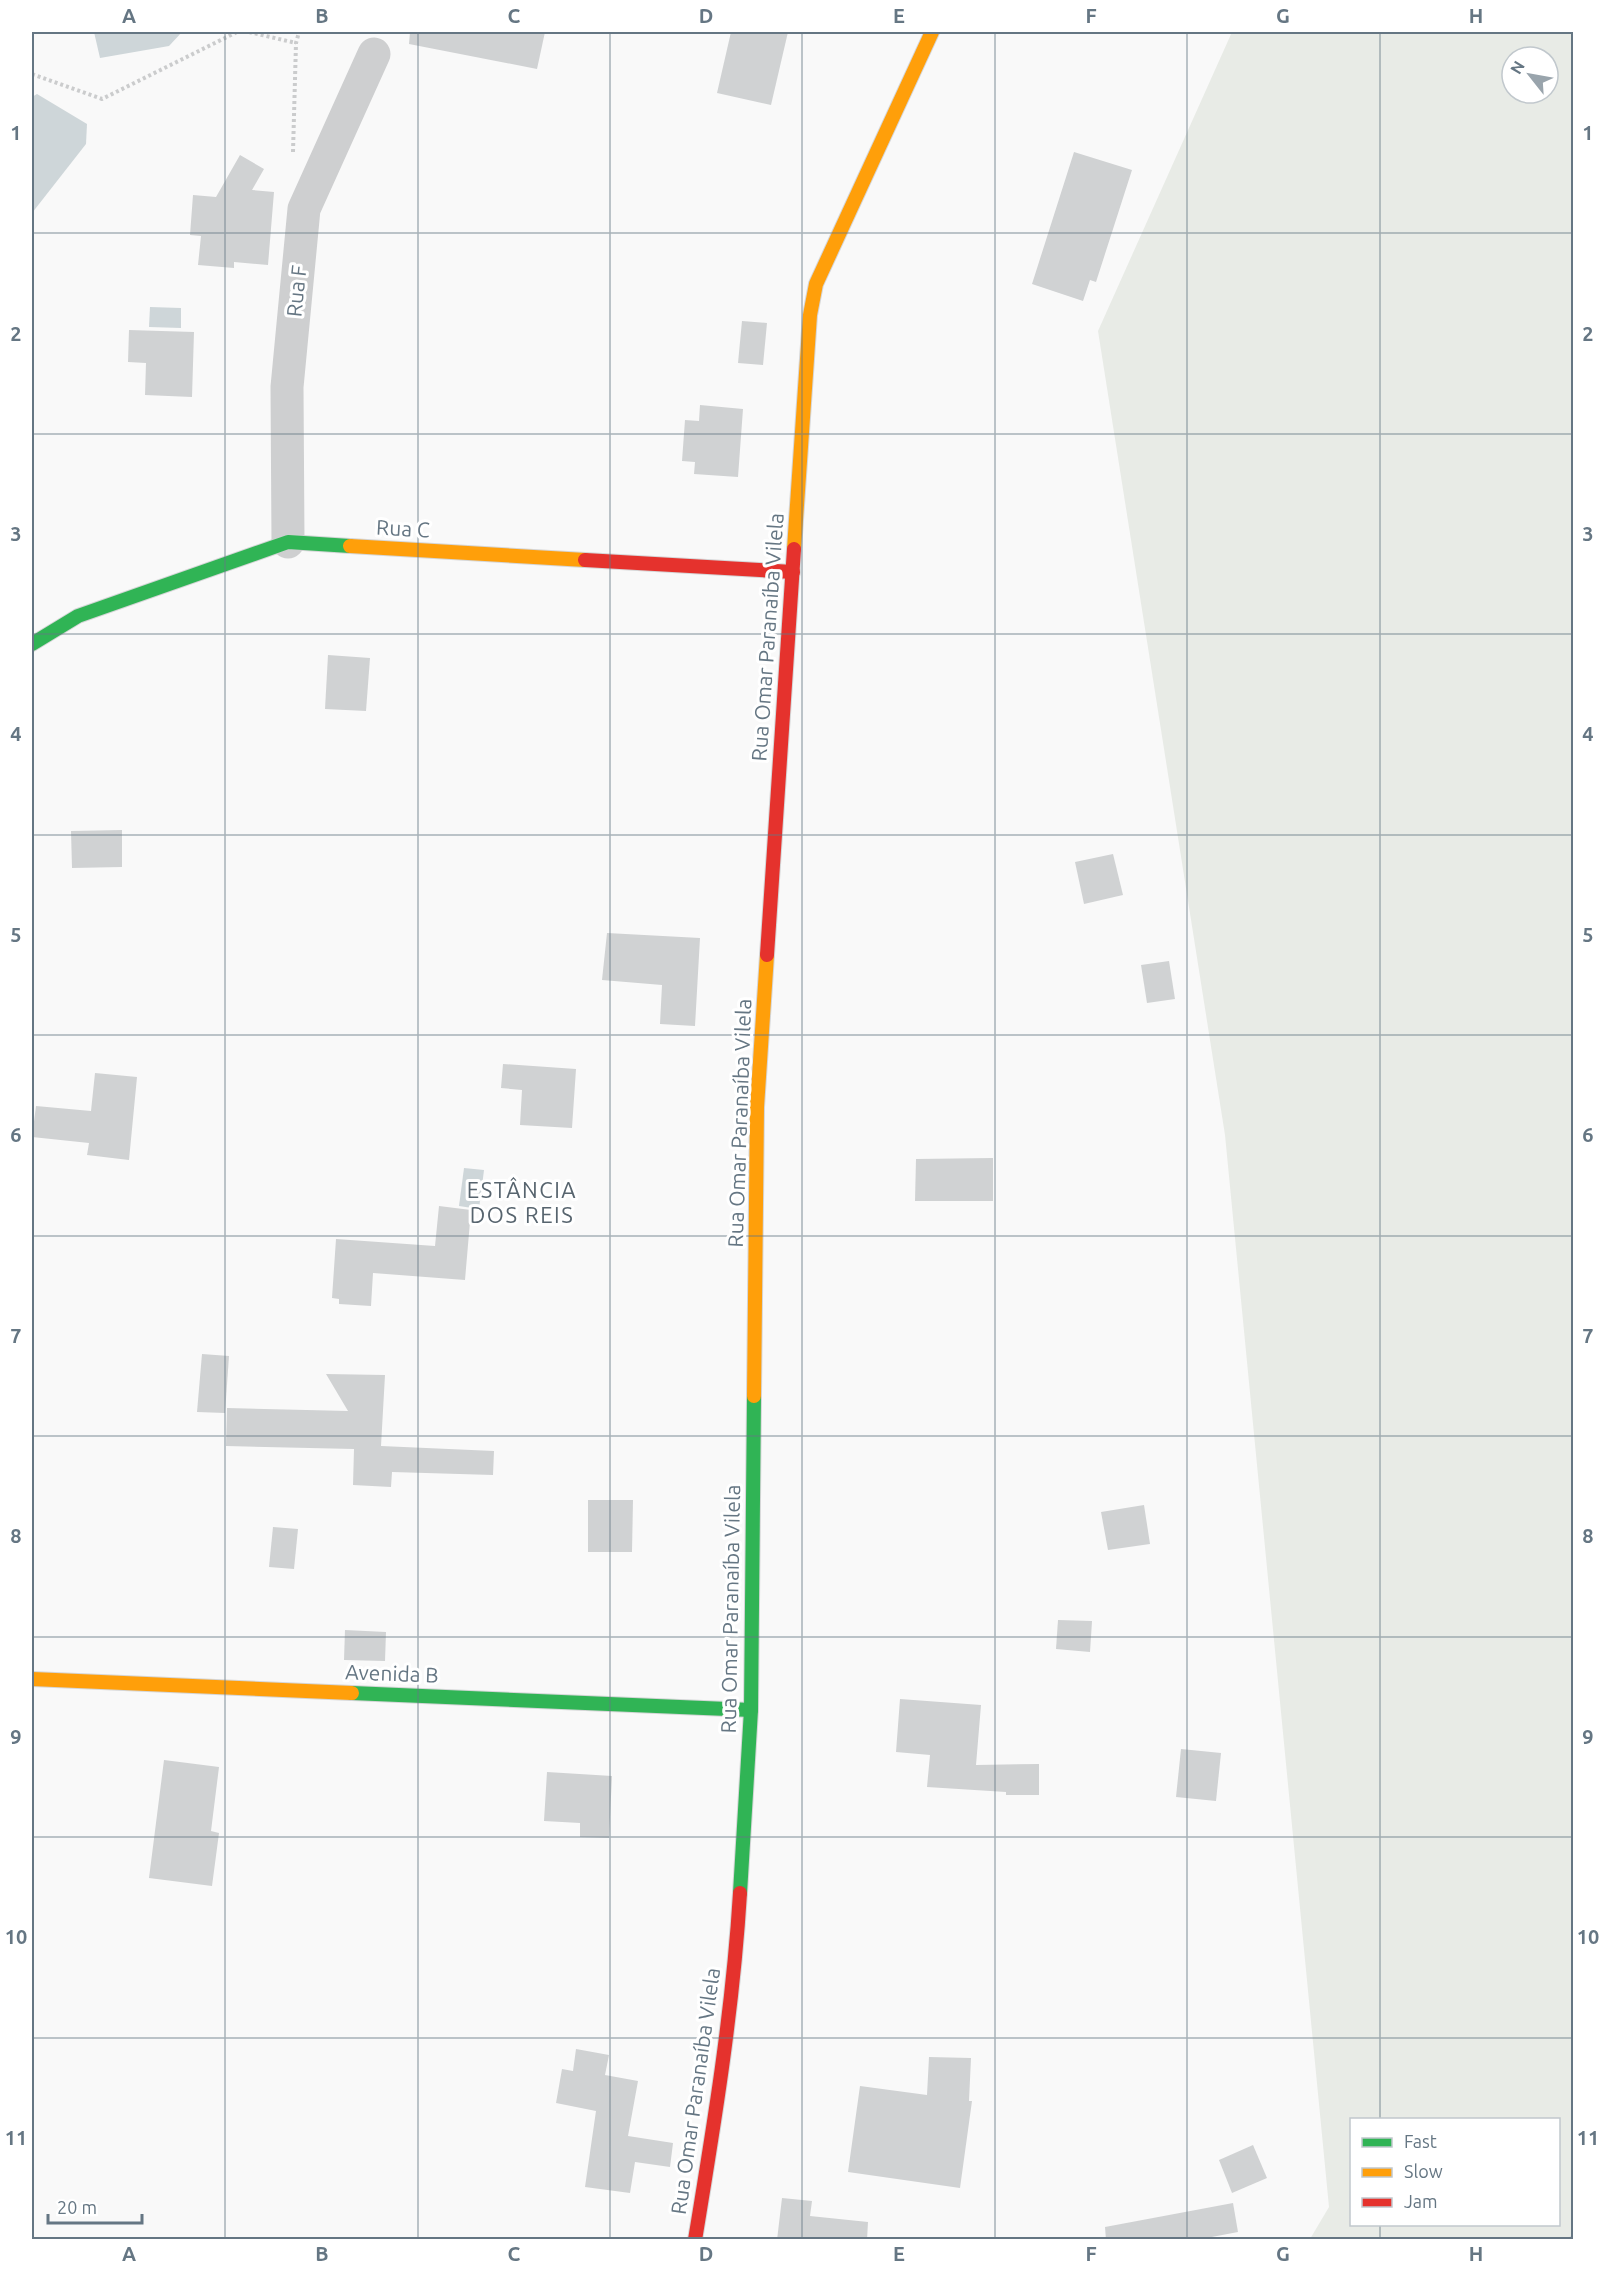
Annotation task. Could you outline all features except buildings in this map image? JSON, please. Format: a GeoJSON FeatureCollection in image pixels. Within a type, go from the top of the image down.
{"type":"FeatureCollection","features":[{"type":"Feature","properties":{"kind":"street","name":"Rua Omar Paranaíba Vilela"},"geometry":{"type":"LineString","coordinates":[[695,2240],[723,2066],[736,1958],[751,1710],[757,1107],[810,315],[816,284],[932,32]]}},
{"type":"Feature","properties":{"kind":"street","name":"Rua F"},"geometry":{"type":"LineString","coordinates":[[288,542],[287,387],[304,209],[374,54]]}},
{"type":"Feature","properties":{"kind":"street","name":"Rua C"},"geometry":{"type":"LineString","coordinates":[[32,645],[78,616],[288,542],[793,572]]}},
{"type":"Feature","properties":{"kind":"street","name":"Avenida B"},"geometry":{"type":"LineString","coordinates":[[32,1679],[751,1710]]}},
{"type":"Feature","properties":{"kind":"path"},"geometry":{"type":"LineString","coordinates":[[32,74],[102,99],[237,32]]}},
{"type":"Feature","properties":{"kind":"path"},"geometry":{"type":"LineString","coordinates":[[249,32],[296,44]]}},
{"type":"Feature","properties":{"kind":"path"},"geometry":{"type":"LineString","coordinates":[[292,155],[296,44],[299,32]]}},
{"type":"Feature","properties":{"kind":"shaded area"},"geometry":{"type":"Polygon","coordinates":[[[94,32],[182,32],[169,46],[100,58],[94,32]]]}},
{"type":"Feature","properties":{"kind":"shaded area"},"geometry":{"type":"Polygon","coordinates":[[[1232,32],[1573,32],[1573,2239],[1310,2239],[1329,2207],[1225,1135],[1098,331],[1232,32]]]}},
{"type":"Feature","properties":{"kind":"shaded area"},"geometry":{"type":"Polygon","coordinates":[[[37,94],[87,124],[86,144],[32,213],[32,97],[37,94]]]}},
{"type":"Feature","properties":{"kind":"shaded area"},"geometry":{"type":"Polygon","coordinates":[[[150,307],[181,308],[181,328],[149,327],[150,307]]]}},
{"type":"Feature","properties":{"kind":"shaded area"},"geometry":{"type":"Polygon","coordinates":[[[464,1168],[484,1170],[479,1209],[459,1206],[464,1168]]]}},
{"type":"Feature","properties":{"kind":"traffic: fast"},"geometry":{"type":"LineString","coordinates":[[32,644],[78,616],[288,542],[350,546]]}},
{"type":"Feature","properties":{"kind":"traffic: fast"},"geometry":{"type":"LineString","coordinates":[[740,1893],[751,1710],[754,1396]]}},
{"type":"Feature","properties":{"kind":"traffic: fast"},"geometry":{"type":"LineString","coordinates":[[352,1693],[751,1710]]}},
{"type":"Feature","properties":{"kind":"traffic: slow"},"geometry":{"type":"LineString","coordinates":[[794,549],[810,315],[816,284],[932,32]]}},
{"type":"Feature","properties":{"kind":"traffic: slow"},"geometry":{"type":"LineString","coordinates":[[350,546],[585,560]]}},
{"type":"Feature","properties":{"kind":"traffic: slow"},"geometry":{"type":"LineString","coordinates":[[754,1396],[757,1107],[767,955]]}},
{"type":"Feature","properties":{"kind":"traffic: slow"},"geometry":{"type":"LineString","coordinates":[[32,1679],[352,1693]]}},
{"type":"Feature","properties":{"kind":"traffic: jam"},"geometry":{"type":"LineString","coordinates":[[767,955],[794,549]]}},
{"type":"Feature","properties":{"kind":"traffic: jam"},"geometry":{"type":"LineString","coordinates":[[585,560],[793,572]]}},
{"type":"Feature","properties":{"kind":"traffic: jam"},"geometry":{"type":"LineString","coordinates":[[695,2240],[728,2024],[740,1893]]}},
{"type":"Feature","properties":{"kind":"district","name":"ESTÂNCIA DOS REIS"},"geometry":{"type":"Point","coordinates":[522,1202]}}]}
